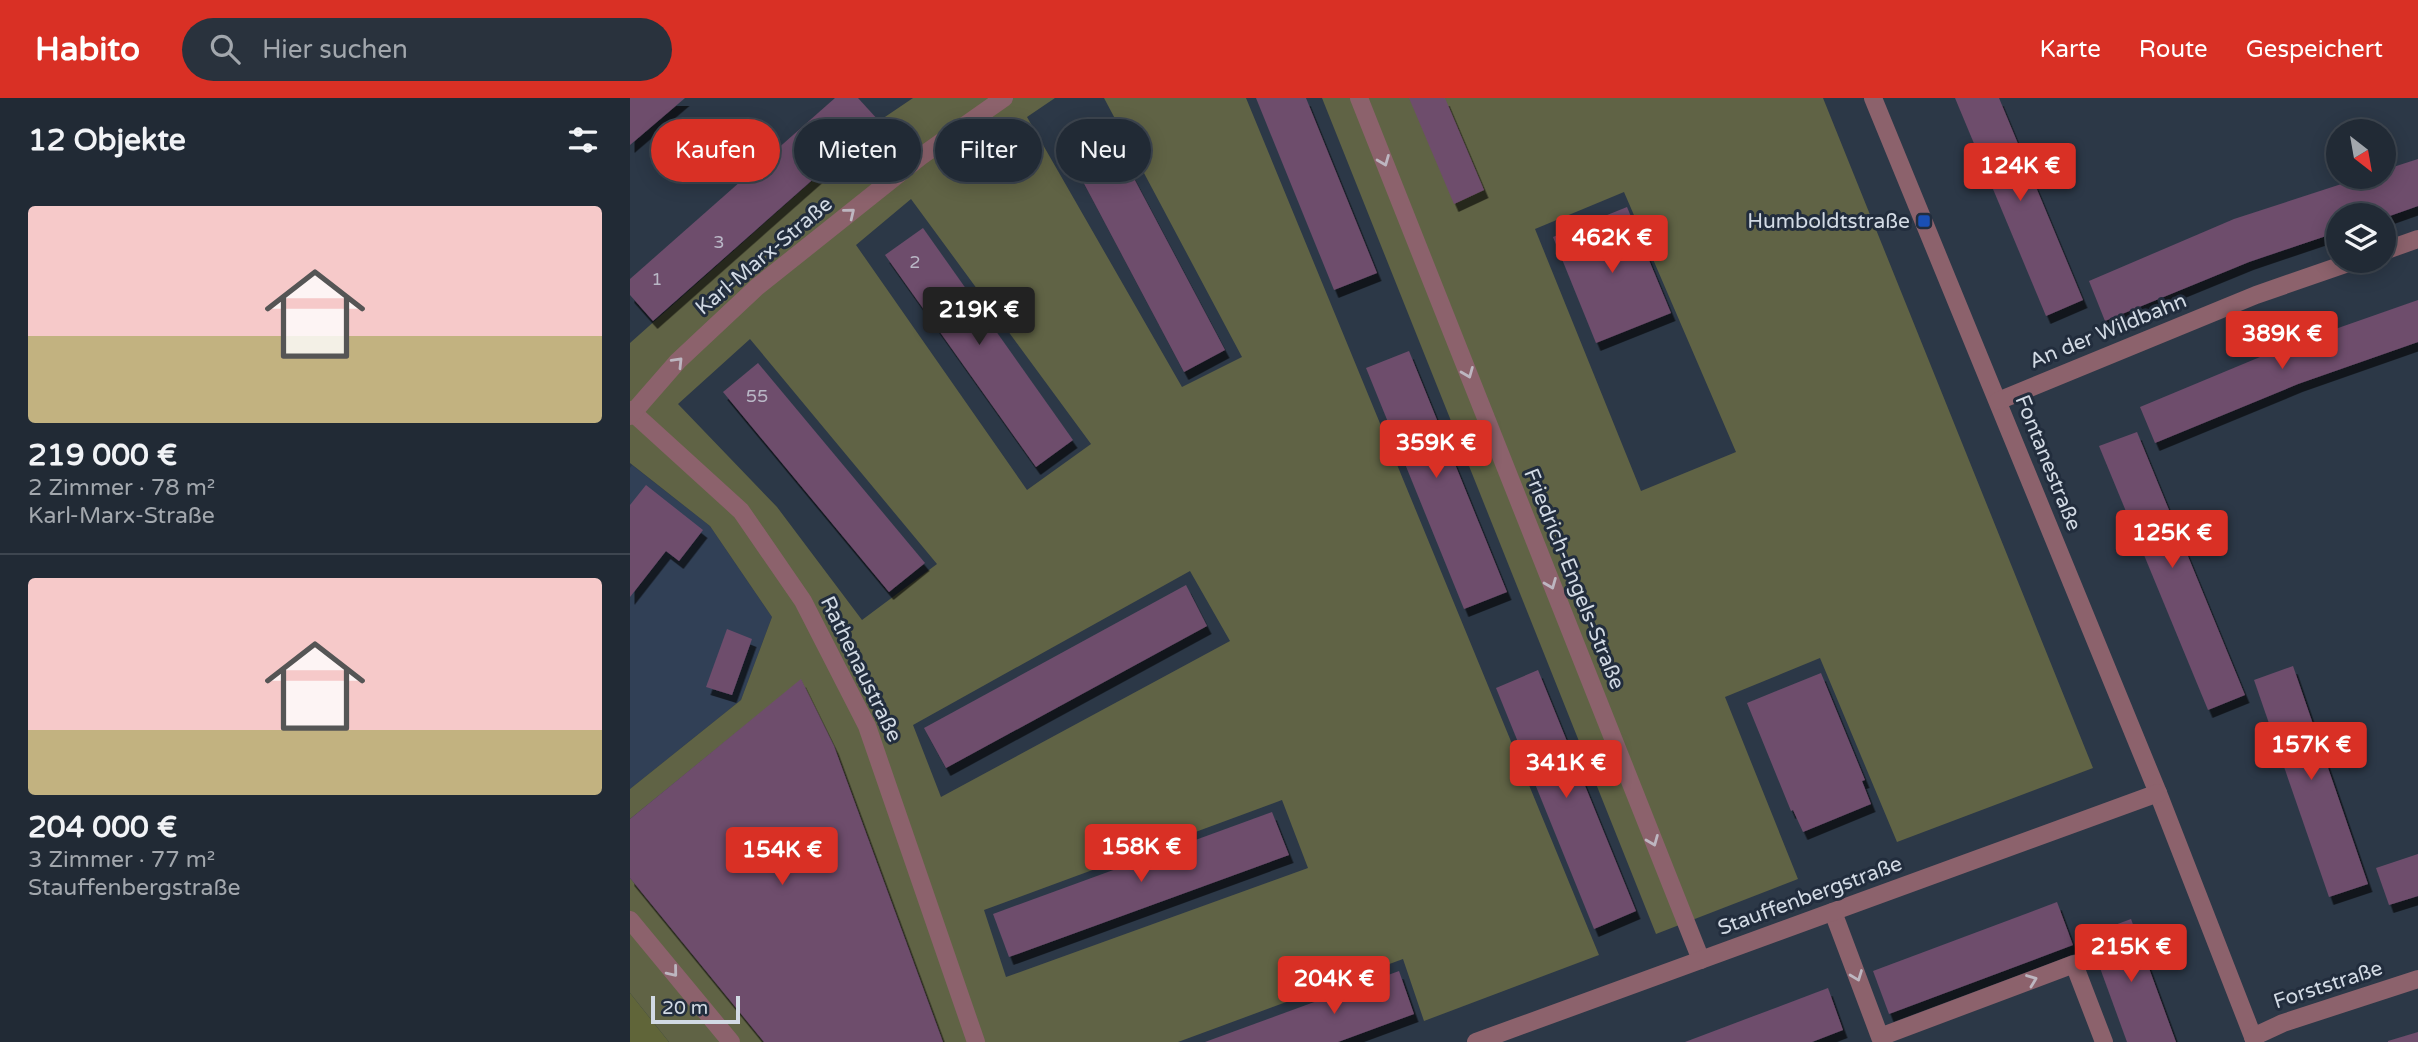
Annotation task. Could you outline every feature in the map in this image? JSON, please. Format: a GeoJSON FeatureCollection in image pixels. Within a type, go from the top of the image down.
{"type":"FeatureCollection","features":[{"type":"Feature","properties":{"kind":"street","name":"Karl-Marx-Straße"},"geometry":{"type":"LineString","coordinates":[[631,413],[678,361],[757,287],[920,157],[1004,98]]}},
{"type":"Feature","properties":{"kind":"street","name":"Friedrich-Engels-Straße"},"geometry":{"type":"LineString","coordinates":[[1359,98],[1701,960]]}},
{"type":"Feature","properties":{"kind":"street","name":"Fontanestraße"},"geometry":{"type":"LineString","coordinates":[[1874,98],[2158,793],[2254,1039]]}},
{"type":"Feature","properties":{"kind":"street"},"geometry":{"type":"LineString","coordinates":[[2396,247],[2418,239]]}},
{"type":"Feature","properties":{"kind":"street","name":"An der Wildbahn"},"geometry":{"type":"LineString","coordinates":[[1998,401],[2256,295],[2326,271]]}},
{"type":"Feature","properties":{"kind":"street","name":"Rathenaustraße"},"geometry":{"type":"LineString","coordinates":[[631,413],[741,511],[803,601],[867,726],[976,1042]]}},
{"type":"Feature","properties":{"kind":"street","name":"Stauffenbergstraße"},"geometry":{"type":"LineString","coordinates":[[1476,1042],[2158,793]]}},
{"type":"Feature","properties":{"kind":"street"},"geometry":{"type":"LineString","coordinates":[[1833,912],[1880,1037],[1892,1038],[2074,964],[2104,1042]]}},
{"type":"Feature","properties":{"kind":"street"},"geometry":{"type":"LineString","coordinates":[[630,920],[731,1042]]}},
{"type":"Feature","properties":{"kind":"street","name":"Forststraße"},"geometry":{"type":"LineString","coordinates":[[2254,1039],[2283,1023],[2418,979]]}},
{"type":"Feature","properties":{"kind":"shaded area"},"geometry":{"type":"Polygon","coordinates":[[[632,465],[710,526],[772,617],[741,700],[630,789],[630,468],[632,465]]]}},
{"type":"Feature","properties":{"kind":"green space"},"geometry":{"type":"Polygon","coordinates":[[[913,98],[1055,98],[1027,117],[1028,119],[935,119],[935,182],[1042,182],[1042,143],[1056,168],[1056,182],[1064,182],[1182,387],[1242,357],[1149,182],[1151,182],[1151,119],[1115,119],[1104,98],[1246,98],[1599,955],[1424,1021],[1403,959],[1178,1042],[943,1042],[834,746],[801,680],[630,819],[630,789],[741,700],[772,617],[710,526],[630,463],[630,343],[811,182],[921,182],[921,119],[882,119],[913,98]],[[911,199],[856,245],[1027,490],[1091,444],[911,199]],[[750,339],[678,404],[777,507],[862,620],[937,564],[750,339]],[[1190,571],[913,725],[941,797],[1230,641],[1190,571]],[[1282,800],[984,910],[1006,977],[1308,868],[1282,800]]]}},
{"type":"Feature","properties":{"kind":"green space"},"geometry":{"type":"Polygon","coordinates":[[[1322,98],[1823,98],[2093,768],[1897,842],[1820,658],[1725,697],[1798,879],[1656,934],[1322,98]],[[1624,192],[1535,229],[1641,491],[1736,452],[1624,192]]]}},
{"type":"Feature","properties":{"kind":"green space"},"geometry":{"type":"Polygon","coordinates":[[[630,878],[764,1042],[669,1042],[630,993],[630,878]]]}},
{"type":"Feature","properties":{"kind":"green space"},"geometry":{"type":"Polygon","coordinates":[[[630,993],[669,1042],[630,1042],[630,993]]]}},
{"type":"Feature","properties":{"kind":"building"},"geometry":{"type":"Polygon","coordinates":[[[630,98],[685,98],[660,119],[651,119],[651,127],[630,145],[630,98]]]}},
{"type":"Feature","properties":{"kind":"building"},"geometry":{"type":"Polygon","coordinates":[[[835,98],[858,98],[877,119],[811,119],[835,98]]]}},
{"type":"Feature","properties":{"kind":"building"},"geometry":{"type":"Polygon","coordinates":[[[1256,98],[1306,98],[1377,273],[1334,290],[1256,98]]]}},
{"type":"Feature","properties":{"kind":"building"},"geometry":{"type":"Polygon","coordinates":[[[1409,98],[1445,98],[1484,190],[1454,204],[1409,98]]]}},
{"type":"Feature","properties":{"kind":"building"},"geometry":{"type":"Polygon","coordinates":[[[1955,98],[1999,98],[2083,300],[2046,316],[1955,98]]]}},
{"type":"Feature","properties":{"kind":"building"},"geometry":{"type":"Polygon","coordinates":[[[794,134],[794,182],[810,182],[653,321],[630,295],[630,279],[740,182],[780,182],[780,147],[794,134]]]}},
{"type":"Feature","properties":{"kind":"building"},"geometry":{"type":"Polygon","coordinates":[[[2418,159],[2418,206],[2396,214],[2396,203],[2326,203],[2326,236],[2249,262],[2105,321],[2089,281],[2234,219],[2326,189],[2396,189],[2396,166],[2418,159]]]}},
{"type":"Feature","properties":{"kind":"building"},"geometry":{"type":"Polygon","coordinates":[[[1083,182],[1136,182],[1225,350],[1184,372],[1083,182]]]}},
{"type":"Feature","properties":{"kind":"building"},"geometry":{"type":"Polygon","coordinates":[[[1627,207],[1671,313],[1596,343],[1553,237],[1627,207]]]}},
{"type":"Feature","properties":{"kind":"building"},"geometry":{"type":"Polygon","coordinates":[[[923,228],[1073,440],[1036,467],[885,255],[923,228]]]}},
{"type":"Feature","properties":{"kind":"building"},"geometry":{"type":"Polygon","coordinates":[[[2418,300],[2418,342],[2298,384],[2155,443],[2140,407],[2284,347],[2418,300]]]}},
{"type":"Feature","properties":{"kind":"building"},"geometry":{"type":"Polygon","coordinates":[[[1409,351],[1507,592],[1464,609],[1366,368],[1409,351]]]}},
{"type":"Feature","properties":{"kind":"building"},"geometry":{"type":"Polygon","coordinates":[[[758,363],[925,563],[889,592],[723,392],[758,363]]]}},
{"type":"Feature","properties":{"kind":"building"},"geometry":{"type":"Polygon","coordinates":[[[2137,432],[2245,695],[2208,710],[2099,446],[2137,432]]]}},
{"type":"Feature","properties":{"kind":"building"},"geometry":{"type":"Polygon","coordinates":[[[646,485],[703,530],[679,561],[666,551],[630,597],[630,505],[646,485]]]}},
{"type":"Feature","properties":{"kind":"building"},"geometry":{"type":"Polygon","coordinates":[[[1186,585],[1207,626],[946,768],[924,728],[1186,585]]]}},
{"type":"Feature","properties":{"kind":"building"},"geometry":{"type":"Polygon","coordinates":[[[727,629],[752,639],[732,695],[706,687],[727,629]]]}},
{"type":"Feature","properties":{"kind":"building"},"geometry":{"type":"Polygon","coordinates":[[[2293,666],[2368,884],[2329,897],[2254,680],[2293,666]]]}},
{"type":"Feature","properties":{"kind":"building"},"geometry":{"type":"Polygon","coordinates":[[[1538,670],[1636,911],[1594,929],[1496,688],[1538,670]]]}},
{"type":"Feature","properties":{"kind":"building"},"geometry":{"type":"Polygon","coordinates":[[[1821,673],[1865,780],[1862,781],[1871,804],[1803,832],[1793,810],[1791,811],[1747,703],[1821,673]]]}},
{"type":"Feature","properties":{"kind":"building"},"geometry":{"type":"Polygon","coordinates":[[[801,679],[834,746],[943,1042],[764,1042],[630,878],[630,819],[801,679]]]}},
{"type":"Feature","properties":{"kind":"building"},"geometry":{"type":"Polygon","coordinates":[[[1272,812],[1289,855],[1009,957],[993,914],[1272,812]]]}},
{"type":"Feature","properties":{"kind":"building"},"geometry":{"type":"Polygon","coordinates":[[[2418,854],[2418,896],[2389,905],[2376,868],[2418,854]]]}},
{"type":"Feature","properties":{"kind":"building"},"geometry":{"type":"Polygon","coordinates":[[[2057,902],[2073,945],[1889,1014],[1873,971],[2057,902]]]}},
{"type":"Feature","properties":{"kind":"building"},"geometry":{"type":"Polygon","coordinates":[[[2131,919],[2176,1042],[2127,1042],[2088,935],[2131,919]]]}},
{"type":"Feature","properties":{"kind":"building"},"geometry":{"type":"Polygon","coordinates":[[[1399,971],[1414,1014],[1338,1042],[1205,1042],[1399,971]]]}},
{"type":"Feature","properties":{"kind":"building"},"geometry":{"type":"Polygon","coordinates":[[[1828,988],[1843,1030],[1812,1042],[1685,1042],[1828,988]]]}},
{"type":"Feature","properties":{"kind":"building"},"geometry":{"type":"Polygon","coordinates":[[[2418,1032],[2418,1042],[2388,1042],[2388,1041],[2418,1032]]]}},
{"type":"Feature","properties":{"kind":"place","name":"Humboldtstraße"},"geometry":{"type":"Point","coordinates":[1924,221]}}]}
